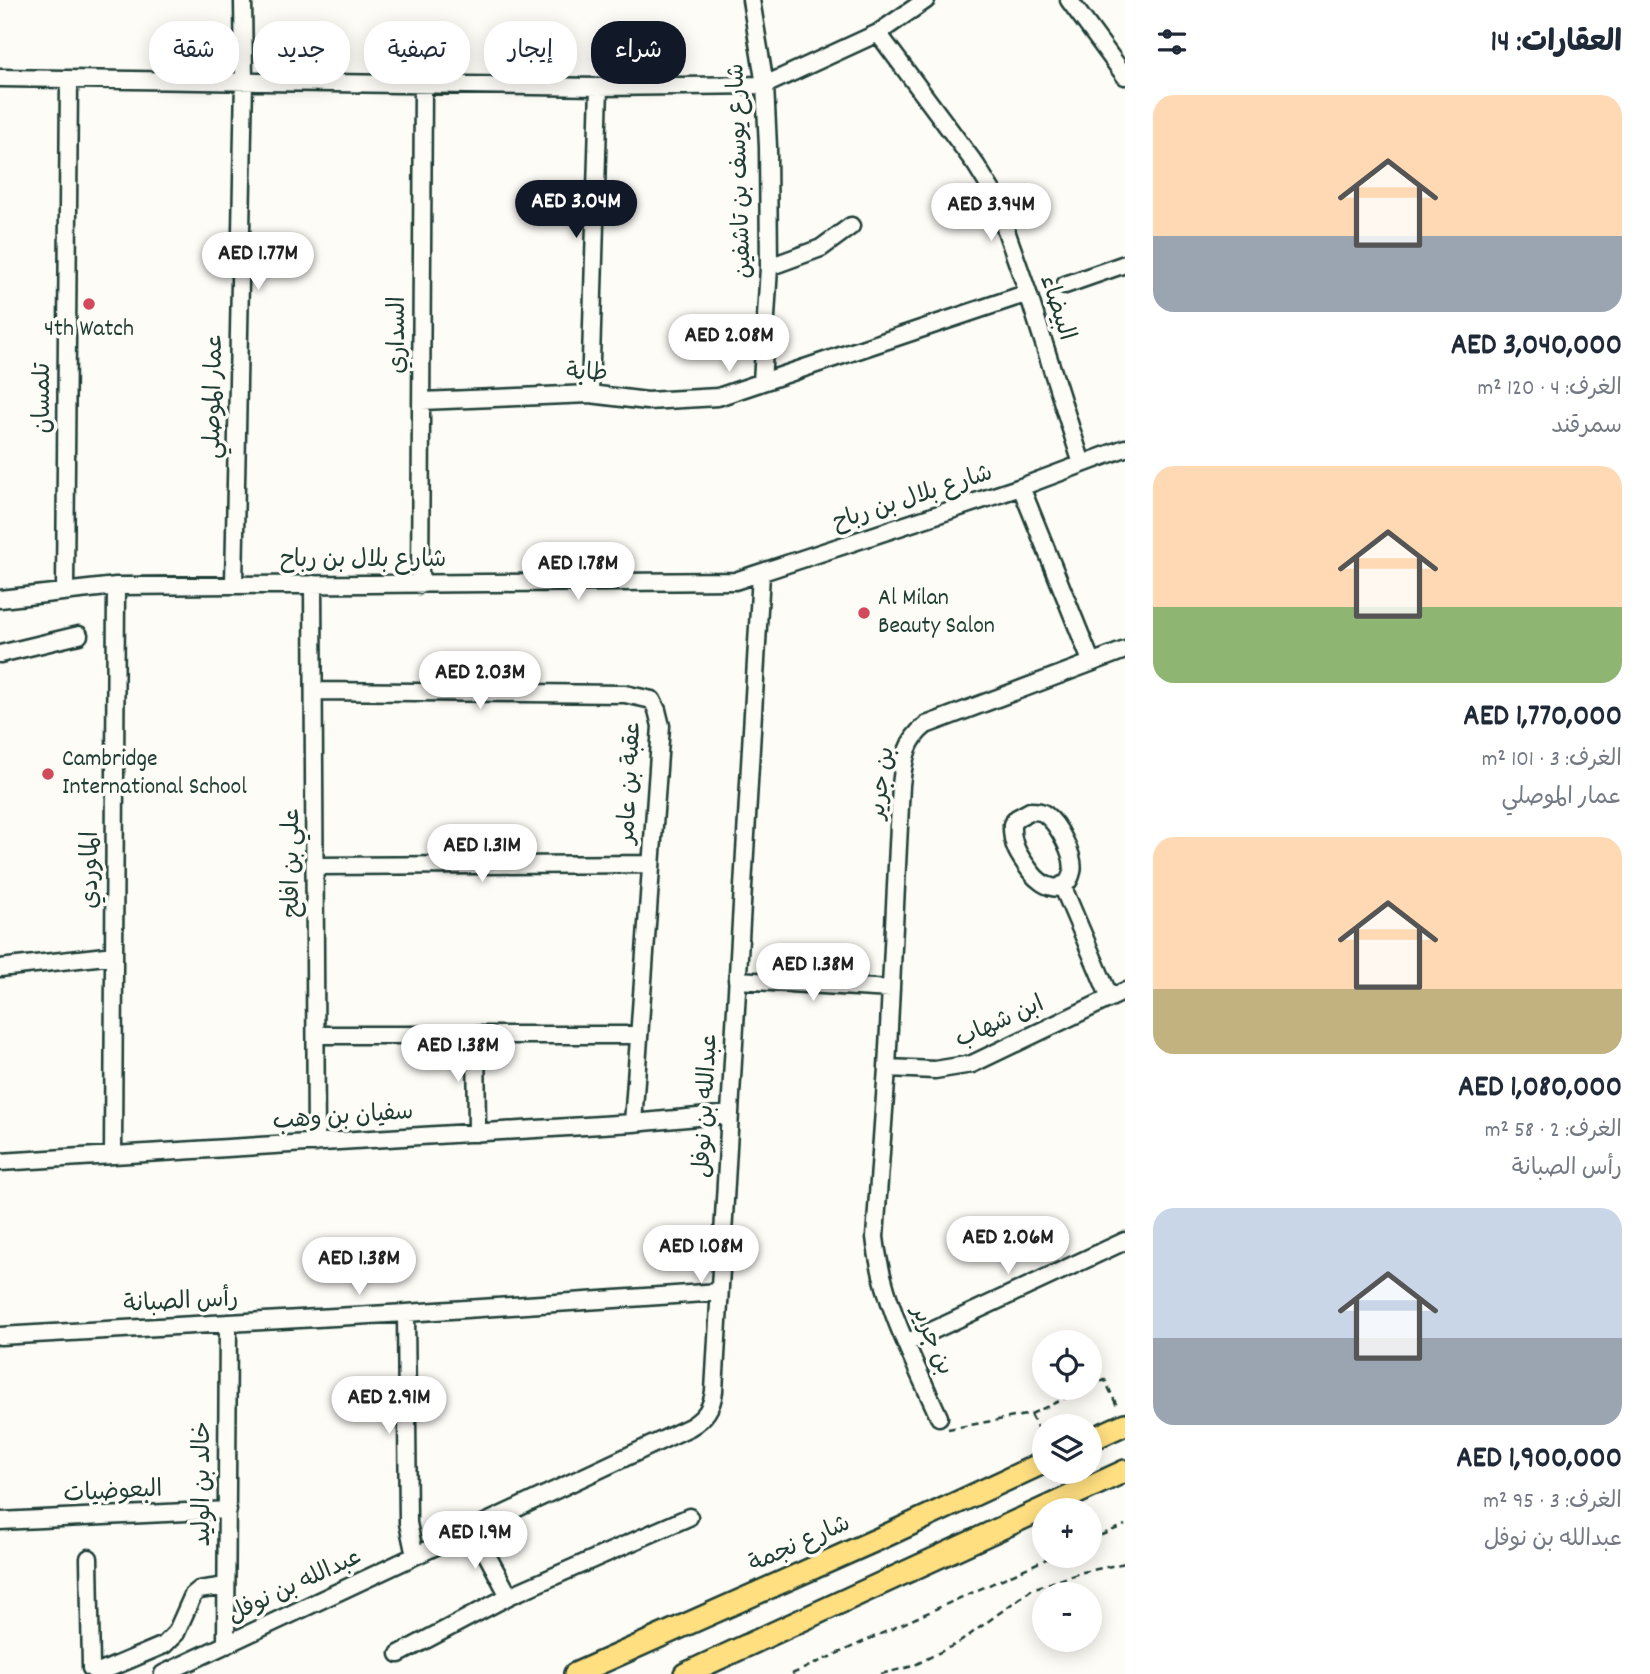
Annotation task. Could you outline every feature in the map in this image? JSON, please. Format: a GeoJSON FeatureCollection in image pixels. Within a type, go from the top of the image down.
{"type":"FeatureCollection","features":[{"type":"Feature","properties":{"kind":"main road"},"geometry":{"type":"LineString","coordinates":[[1102,1432],[1123,1418]]}},
{"type":"Feature","properties":{"kind":"main road","name":"شارع نجمة"},"geometry":{"type":"LineString","coordinates":[[575,1674],[1032,1468]]}},
{"type":"Feature","properties":{"kind":"main road"},"geometry":{"type":"LineString","coordinates":[[685,1674],[1125,1471]]}},
{"type":"Feature","properties":{"kind":"street","name":"عمار الموصلي"},"geometry":{"type":"LineString","coordinates":[[234,584],[244,80],[243,0]]}},
{"type":"Feature","properties":{"kind":"street","name":"شارع يوسف بن تاشفين"},"geometry":{"type":"LineString","coordinates":[[751,0],[765,85],[769,267],[762,382]]}},
{"type":"Feature","properties":{"kind":"street"},"geometry":{"type":"LineString","coordinates":[[0,78],[598,87],[765,85],[878,33],[926,0]]}},
{"type":"Feature","properties":{"kind":"street"},"geometry":{"type":"LineString","coordinates":[[1069,0],[1125,76]]}},
{"type":"Feature","properties":{"kind":"street","name":"البيضاء"},"geometry":{"type":"LineString","coordinates":[[878,33],[976,165],[992,191],[1028,293],[1082,464]]}},
{"type":"Feature","properties":{"kind":"street","name":"تلمسان"},"geometry":{"type":"LineString","coordinates":[[65,590],[69,81]]}},
{"type":"Feature","properties":{"kind":"street","name":"السداري"},"geometry":{"type":"LineString","coordinates":[[420,585],[423,85]]}},
{"type":"Feature","properties":{"kind":"street"},"geometry":{"type":"LineString","coordinates":[[590,394],[598,87]]}},
{"type":"Feature","properties":{"kind":"street"},"geometry":{"type":"LineString","coordinates":[[769,267],[821,247],[851,226]]}},
{"type":"Feature","properties":{"kind":"street"},"geometry":{"type":"LineString","coordinates":[[1065,285],[1125,264]]}},
{"type":"Feature","properties":{"kind":"street","name":"طابة"},"geometry":{"type":"LineString","coordinates":[[422,401],[590,394],[646,401],[718,397],[1028,293]]}},
{"type":"Feature","properties":{"kind":"street","name":"شارع بلال بن رباح"},"geometry":{"type":"LineString","coordinates":[[0,600],[65,590],[117,586],[735,581],[1021,487],[1125,448]]}},
{"type":"Feature","properties":{"kind":"street"},"geometry":{"type":"LineString","coordinates":[[1021,487],[1091,661]]}},
{"type":"Feature","properties":{"kind":"street","name":"عبدالله بن نوفل"},"geometry":{"type":"LineString","coordinates":[[163,1674],[700,1421],[713,1402],[761,574]]}},
{"type":"Feature","properties":{"kind":"street","name":"علي بن افلح"},"geometry":{"type":"LineString","coordinates":[[313,584],[316,1143]]}},
{"type":"Feature","properties":{"kind":"street","name":"الماوردي"},"geometry":{"type":"LineString","coordinates":[[113,1156],[117,586]]}},
{"type":"Feature","properties":{"kind":"street"},"geometry":{"type":"LineString","coordinates":[[0,654],[79,635]]}},
{"type":"Feature","properties":{"kind":"street","name":"بن جرير"},"geometry":{"type":"LineString","coordinates":[[939,1417],[884,1289],[876,1237],[901,785],[905,758],[914,735],[926,725],[1125,650]]}},
{"type":"Feature","properties":{"kind":"street","name":"عقبة بن عامر"},"geometry":{"type":"LineString","coordinates":[[314,691],[625,694],[652,700],[661,726],[649,864],[633,1124]]}},
{"type":"Feature","properties":{"kind":"street"},"geometry":{"type":"LineString","coordinates":[[1030,811],[1045,814],[1061,831],[1073,864],[1071,876],[1062,885],[1050,888],[1039,883],[1014,847],[1012,824],[1023,813],[1030,811]]}},
{"type":"Feature","properties":{"kind":"street"},"geometry":{"type":"LineString","coordinates":[[315,866],[649,864]]}},
{"type":"Feature","properties":{"kind":"street"},"geometry":{"type":"LineString","coordinates":[[1062,885],[1110,998]]}},
{"type":"Feature","properties":{"kind":"street"},"geometry":{"type":"LineString","coordinates":[[0,968],[114,955]]}},
{"type":"Feature","properties":{"kind":"street"},"geometry":{"type":"LineString","coordinates":[[737,979],[891,989]]}},
{"type":"Feature","properties":{"kind":"street","name":"ابن شهاب"},"geometry":{"type":"LineString","coordinates":[[887,1068],[935,1070],[972,1064],[1125,990]]}},
{"type":"Feature","properties":{"kind":"street"},"geometry":{"type":"LineString","coordinates":[[316,1035],[638,1035]]}},
{"type":"Feature","properties":{"kind":"street"},"geometry":{"type":"LineString","coordinates":[[476,1035],[477,1133]]}},
{"type":"Feature","properties":{"kind":"street","name":"سفيان بن وهب"},"geometry":{"type":"LineString","coordinates":[[0,1163],[633,1124],[730,1114]]}},
{"type":"Feature","properties":{"kind":"street"},"geometry":{"type":"LineString","coordinates":[[906,1343],[1125,1241]]}},
{"type":"Feature","properties":{"kind":"street","name":"رأس الصبانة"},"geometry":{"type":"LineString","coordinates":[[0,1336],[719,1292]]}},
{"type":"Feature","properties":{"kind":"street"},"geometry":{"type":"LineString","coordinates":[[406,1313],[408,1523],[415,1556]]}},
{"type":"Feature","properties":{"kind":"street","name":"خالد بن الوليد"},"geometry":{"type":"LineString","coordinates":[[226,1645],[228,1323]]}},
{"type":"Feature","properties":{"kind":"street","name":"البعوضيات"},"geometry":{"type":"LineString","coordinates":[[0,1521],[228,1510]]}},
{"type":"Feature","properties":{"kind":"street"},"geometry":{"type":"LineString","coordinates":[[399,1654],[509,1596],[689,1517]]}},
{"type":"Feature","properties":{"kind":"street"},"geometry":{"type":"LineString","coordinates":[[473,1529],[509,1596]]}},
{"type":"Feature","properties":{"kind":"street"},"geometry":{"type":"LineString","coordinates":[[89,1558],[91,1668],[98,1673],[164,1646],[176,1633],[193,1595],[199,1590],[226,1586]]}},
{"type":"Feature","properties":{"kind":"path"},"geometry":{"type":"LineString","coordinates":[[1102,1381],[1105,1380],[1123,1418]]}},
{"type":"Feature","properties":{"kind":"path"},"geometry":{"type":"LineString","coordinates":[[939,1417],[942,1424],[950,1430],[1031,1414],[1061,1400]]}},
{"type":"Feature","properties":{"kind":"path"},"geometry":{"type":"LineString","coordinates":[[1102,1535],[1125,1525]]}},
{"type":"Feature","properties":{"kind":"path"},"geometry":{"type":"LineString","coordinates":[[881,1674],[913,1666],[960,1642],[1032,1589],[1083,1572],[1125,1563]]}},
{"type":"Feature","properties":{"kind":"path"},"geometry":{"type":"LineString","coordinates":[[792,1674],[1032,1566]]}},
{"type":"Feature","properties":{"kind":"place","name":"4th Watch"},"geometry":{"type":"Point","coordinates":[89,304]}},
{"type":"Feature","properties":{"kind":"place","name":"Al Milan Beauty Salon"},"geometry":{"type":"Point","coordinates":[864,613]}},
{"type":"Feature","properties":{"kind":"place","name":"Cambridge International School"},"geometry":{"type":"Point","coordinates":[48,774]}}]}
